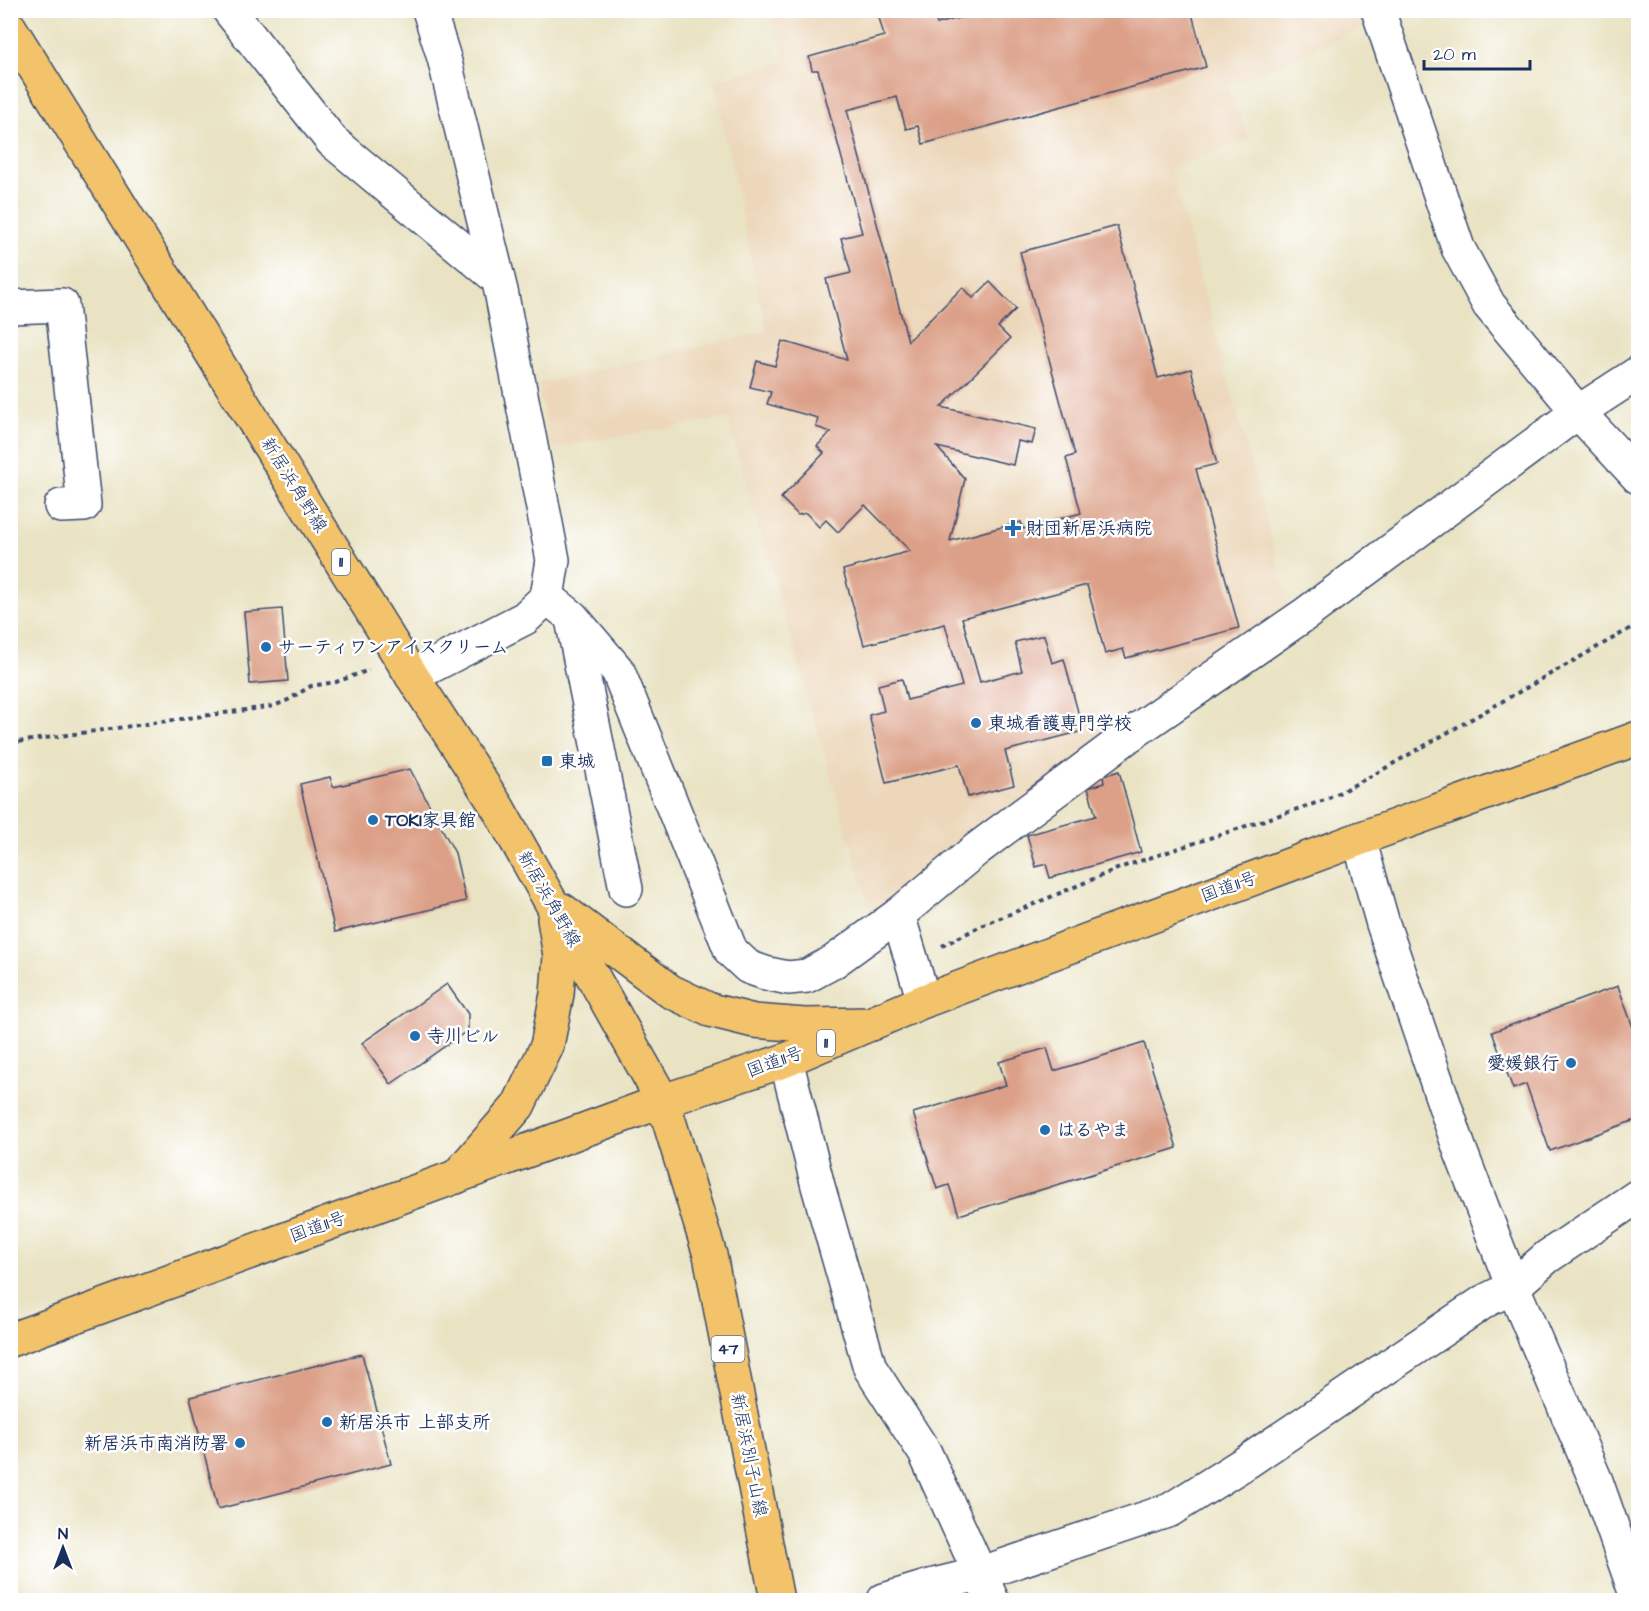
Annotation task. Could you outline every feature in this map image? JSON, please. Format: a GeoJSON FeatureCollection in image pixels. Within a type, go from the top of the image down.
{"type":"FeatureCollection","features":[{"type":"Feature","properties":{"kind":"main road","name":"新居浜角野線"},"geometry":{"type":"LineString","coordinates":[[10,28],[406,666],[498,808],[663,1101]]}},
{"type":"Feature","properties":{"kind":"main road","name":"国道11号"},"geometry":{"type":"LineString","coordinates":[[10,1340],[663,1101],[786,1059],[924,1001],[1638,738]]}},
{"type":"Feature","properties":{"kind":"main road"},"geometry":{"type":"LineString","coordinates":[[551,902],[670,991],[710,1010],[754,1021],[805,1026],[872,1024]]}},
{"type":"Feature","properties":{"kind":"main road"},"geometry":{"type":"LineString","coordinates":[[456,1177],[518,1106],[547,1046],[557,994],[560,956],[551,902]]}},
{"type":"Feature","properties":{"kind":"main road","name":"新居浜別子山線"},"geometry":{"type":"LineString","coordinates":[[663,1101],[710,1256],[777,1600]]}},
{"type":"Feature","properties":{"kind":"street"},"geometry":{"type":"LineString","coordinates":[[229,10],[332,141],[497,278]]}},
{"type":"Feature","properties":{"kind":"street"},"geometry":{"type":"LineString","coordinates":[[429,10],[444,57],[497,278],[553,560],[560,607],[626,889]]}},
{"type":"Feature","properties":{"kind":"street"},"geometry":{"type":"LineString","coordinates":[[1378,10],[1458,248],[1489,305],[1578,412],[1638,477]]}},
{"type":"Feature","properties":{"kind":"street"},"geometry":{"type":"LineString","coordinates":[[10,307],[62,305],[84,505],[60,506]]}},
{"type":"Feature","properties":{"kind":"street"},"geometry":{"type":"LineString","coordinates":[[560,607],[618,671],[731,951],[748,967],[765,973],[788,978],[807,976],[833,962],[898,915],[977,849],[1127,737],[1307,613],[1578,412],[1638,373]]}},
{"type":"Feature","properties":{"kind":"street"},"geometry":{"type":"LineString","coordinates":[[406,666],[525,618],[560,607]]}},
{"type":"Feature","properties":{"kind":"street"},"geometry":{"type":"LineString","coordinates":[[1359,839],[1383,924],[1460,1150],[1513,1287],[1596,1481],[1638,1600]]}},
{"type":"Feature","properties":{"kind":"street"},"geometry":{"type":"LineString","coordinates":[[898,915],[924,1001]]}},
{"type":"Feature","properties":{"kind":"street"},"geometry":{"type":"LineString","coordinates":[[786,1059],[818,1186],[870,1368],[925,1453],[985,1587]]}},
{"type":"Feature","properties":{"kind":"street"},"geometry":{"type":"LineString","coordinates":[[884,1600],[930,1586],[985,1587],[1170,1510],[1248,1461],[1485,1301],[1513,1287],[1546,1257],[1638,1196]]}},
{"type":"Feature","properties":{"kind":"path"},"geometry":{"type":"LineString","coordinates":[[910,957],[935,950],[979,927],[1122,867],[1325,800],[1375,774],[1638,624]]}},
{"type":"Feature","properties":{"kind":"path"},"geometry":{"type":"LineString","coordinates":[[10,743],[274,706],[311,686],[406,666]]}},
{"type":"Feature","properties":{"kind":"shaded area","name":"財団新居浜病院"},"geometry":{"type":"Polygon","coordinates":[[[772,11],[1362,11],[1368,26],[1228,86],[1249,139],[1171,169],[1290,608],[871,915],[727,418],[551,448],[537,384],[766,331],[714,81],[784,62],[772,11]]]}},
{"type":"Feature","properties":{"kind":"building"},"geometry":{"type":"Polygon","coordinates":[[[877,10],[933,10],[937,24],[987,10],[1191,10],[1206,67],[923,144],[918,126],[906,129],[897,97],[847,110],[908,341],[963,287],[973,298],[990,282],[1016,309],[998,327],[1010,339],[941,407],[1036,429],[1032,444],[1018,441],[1013,465],[937,447],[965,479],[950,541],[1021,522],[1023,529],[1081,513],[1066,458],[1075,455],[1020,252],[1117,226],[1158,378],[1191,369],[1217,464],[1196,469],[1239,628],[1126,658],[1123,649],[1105,654],[1087,585],[962,618],[980,682],[1022,671],[1015,642],[1044,635],[1052,663],[1064,659],[1083,731],[1005,751],[1014,785],[968,797],[959,765],[886,783],[869,715],[884,711],[878,685],[902,679],[907,700],[962,686],[945,624],[864,645],[843,570],[910,551],[865,505],[838,532],[826,520],[819,527],[806,513],[798,515],[781,498],[824,453],[817,446],[831,432],[816,427],[818,418],[767,404],[771,392],[750,387],[757,361],[775,366],[782,341],[847,360],[826,279],[851,273],[841,238],[862,233],[818,70],[812,70],[809,57],[884,36],[877,10]]]}},
{"type":"Feature","properties":{"kind":"building","name":"サーティワンアイスクリーム"},"geometry":{"type":"Polygon","coordinates":[[[282,609],[288,681],[250,684],[244,612],[282,609]]]}},
{"type":"Feature","properties":{"kind":"building","name":"TOKI家具館"},"geometry":{"type":"Polygon","coordinates":[[[410,769],[455,853],[466,901],[335,932],[300,784],[330,777],[333,787],[410,769]]]}},
{"type":"Feature","properties":{"kind":"building"},"geometry":{"type":"Polygon","coordinates":[[[1119,771],[1141,852],[1050,878],[1046,864],[1036,867],[1027,835],[1096,816],[1088,788],[1104,783],[1103,776],[1119,771]]]}},
{"type":"Feature","properties":{"kind":"building","name":"寺川ビル"},"geometry":{"type":"Polygon","coordinates":[[[447,984],[468,1014],[468,1030],[391,1084],[362,1043],[447,984]]]}},
{"type":"Feature","properties":{"kind":"building","name":"愛媛銀行"},"geometry":{"type":"Polygon","coordinates":[[[1618,986],[1638,1041],[1638,1119],[1550,1151],[1526,1084],[1513,1089],[1492,1032],[1618,986]]]}},
{"type":"Feature","properties":{"kind":"building","name":"はるやま"},"geometry":{"type":"Polygon","coordinates":[[[1144,1043],[1177,1148],[959,1215],[949,1185],[937,1189],[913,1113],[1006,1085],[999,1062],[1047,1048],[1054,1071],[1144,1043]]]}},
{"type":"Feature","properties":{"kind":"building"},"geometry":{"type":"Polygon","coordinates":[[[362,1354],[391,1464],[218,1509],[190,1397],[362,1354]]]}},
{"type":"Feature","properties":{"kind":"place","name":"財団新居浜病院"},"geometry":{"type":"Point","coordinates":[1013,528]}},
{"type":"Feature","properties":{"kind":"place","name":"サーティワンアイスクリーム"},"geometry":{"type":"Point","coordinates":[266,647]}},
{"type":"Feature","properties":{"kind":"place","name":"東城看護専門学校"},"geometry":{"type":"Point","coordinates":[976,723]}},
{"type":"Feature","properties":{"kind":"place","name":"東城"},"geometry":{"type":"Point","coordinates":[547,761]}},
{"type":"Feature","properties":{"kind":"place","name":"TOKI家具館"},"geometry":{"type":"Point","coordinates":[373,820]}},
{"type":"Feature","properties":{"kind":"place","name":"寺川ビル"},"geometry":{"type":"Point","coordinates":[415,1036]}},
{"type":"Feature","properties":{"kind":"place","name":"愛媛銀行"},"geometry":{"type":"Point","coordinates":[1571,1063]}},
{"type":"Feature","properties":{"kind":"place","name":"はるやま"},"geometry":{"type":"Point","coordinates":[1045,1130]}},
{"type":"Feature","properties":{"kind":"place","name":"新居浜市 上部支所"},"geometry":{"type":"Point","coordinates":[327,1422]}},
{"type":"Feature","properties":{"kind":"place","name":"新居浜市南消防署"},"geometry":{"type":"Point","coordinates":[240,1443]}}]}
